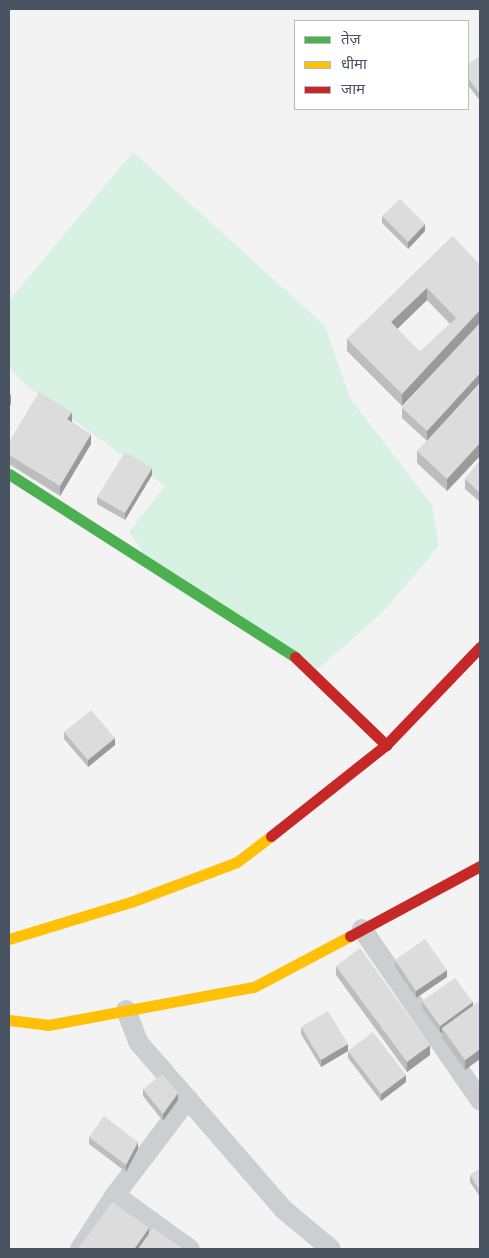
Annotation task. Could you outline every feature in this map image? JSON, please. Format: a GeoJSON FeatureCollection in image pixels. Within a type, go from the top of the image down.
{"type":"FeatureCollection","features":[{"type":"Feature","properties":{"kind":"street"},"geometry":{"type":"LineString","coordinates":[[9,474],[292,656],[386,745]]}},
{"type":"Feature","properties":{"kind":"street"},"geometry":{"type":"LineString","coordinates":[[9,939],[131,902],[236,862],[386,745],[480,647]]}},
{"type":"Feature","properties":{"kind":"street"},"geometry":{"type":"LineString","coordinates":[[9,1020],[48,1025],[254,987],[480,866]]}},
{"type":"Feature","properties":{"kind":"street"},"geometry":{"type":"LineString","coordinates":[[362,929],[480,1100]]}},
{"type":"Feature","properties":{"kind":"street"},"geometry":{"type":"LineString","coordinates":[[126,1010],[138,1042],[283,1209],[331,1249]]}},
{"type":"Feature","properties":{"kind":"street"},"geometry":{"type":"LineString","coordinates":[[80,1249],[116,1195],[188,1099]]}},
{"type":"Feature","properties":{"kind":"street"},"geometry":{"type":"LineString","coordinates":[[116,1195],[190,1249]]}},
{"type":"Feature","properties":{"kind":"green space"},"geometry":{"type":"Polygon","coordinates":[[[133,152],[325,326],[350,398],[432,505],[439,546],[382,613],[313,673],[163,581],[129,532],[165,486],[27,386],[9,366],[9,301],[133,152]]]}},
{"type":"Feature","properties":{"kind":"building"},"geometry":{"type":"Polygon","coordinates":[[[480,56],[480,94],[469,79],[469,64],[480,56]]]}},
{"type":"Feature","properties":{"kind":"building"},"geometry":{"type":"Polygon","coordinates":[[[400,199],[425,224],[408,242],[382,216],[400,199]]]}},
{"type":"Feature","properties":{"kind":"building"},"geometry":{"type":"Polygon","coordinates":[[[453,236],[480,265],[480,310],[402,394],[347,339],[453,236]],[[427,288],[391,322],[420,352],[456,318],[427,288]]]}},
{"type":"Feature","properties":{"kind":"building"},"geometry":{"type":"Polygon","coordinates":[[[480,323],[480,373],[427,431],[402,408],[480,323]]]}},
{"type":"Feature","properties":{"kind":"building"},"geometry":{"type":"Polygon","coordinates":[[[480,385],[480,443],[447,479],[417,451],[480,385]]]}},
{"type":"Feature","properties":{"kind":"building"},"geometry":{"type":"Polygon","coordinates":[[[39,392],[72,412],[67,419],[91,434],[60,486],[9,455],[9,442],[39,392]]]}},
{"type":"Feature","properties":{"kind":"building"},"geometry":{"type":"Polygon","coordinates":[[[125,452],[152,468],[125,513],[97,497],[125,452]]]}},
{"type":"Feature","properties":{"kind":"building"},"geometry":{"type":"Polygon","coordinates":[[[480,461],[480,493],[465,479],[480,461]]]}},
{"type":"Feature","properties":{"kind":"building"},"geometry":{"type":"Polygon","coordinates":[[[91,710],[115,738],[88,760],[64,732],[91,710]]]}},
{"type":"Feature","properties":{"kind":"building"},"geometry":{"type":"Polygon","coordinates":[[[425,939],[447,970],[416,991],[395,960],[425,939]]]}},
{"type":"Feature","properties":{"kind":"building"},"geometry":{"type":"Polygon","coordinates":[[[360,948],[430,1045],[407,1062],[336,966],[360,948]]]}},
{"type":"Feature","properties":{"kind":"building"},"geometry":{"type":"Polygon","coordinates":[[[455,978],[473,1002],[440,1026],[422,1001],[455,978]]]}},
{"type":"Feature","properties":{"kind":"building"},"geometry":{"type":"Polygon","coordinates":[[[478,1002],[480,1006],[480,1049],[465,1060],[442,1028],[478,1002]]]}},
{"type":"Feature","properties":{"kind":"building"},"geometry":{"type":"Polygon","coordinates":[[[328,1011],[348,1044],[321,1060],[301,1027],[328,1011]]]}},
{"type":"Feature","properties":{"kind":"building"},"geometry":{"type":"Polygon","coordinates":[[[373,1032],[406,1075],[381,1094],[348,1051],[373,1032]]]}},
{"type":"Feature","properties":{"kind":"building"},"geometry":{"type":"Polygon","coordinates":[[[162,1074],[178,1093],[163,1114],[143,1089],[162,1074]]]}},
{"type":"Feature","properties":{"kind":"building"},"geometry":{"type":"Polygon","coordinates":[[[104,1116],[138,1142],[126,1165],[89,1137],[104,1116]]]}},
{"type":"Feature","properties":{"kind":"building"},"geometry":{"type":"Polygon","coordinates":[[[480,1169],[480,1191],[470,1175],[480,1169]]]}},
{"type":"Feature","properties":{"kind":"building"},"geometry":{"type":"Polygon","coordinates":[[[112,1202],[149,1228],[134,1249],[78,1249],[112,1202]]]}},
{"type":"Feature","properties":{"kind":"building"},"geometry":{"type":"Polygon","coordinates":[[[153,1228],[183,1249],[138,1249],[153,1228]]]}},
{"type":"Feature","properties":{"kind":"traffic: fast"},"geometry":{"type":"LineString","coordinates":[[9,474],[295,657]]}},
{"type":"Feature","properties":{"kind":"traffic: slow"},"geometry":{"type":"LineString","coordinates":[[9,939],[131,902],[237,862],[271,836]]}},
{"type":"Feature","properties":{"kind":"traffic: slow"},"geometry":{"type":"LineString","coordinates":[[9,1020],[48,1025],[254,987],[350,936]]}},
{"type":"Feature","properties":{"kind":"traffic: jam"},"geometry":{"type":"LineString","coordinates":[[271,836],[386,745],[480,647]]}},
{"type":"Feature","properties":{"kind":"traffic: jam"},"geometry":{"type":"LineString","coordinates":[[295,657],[386,745]]}},
{"type":"Feature","properties":{"kind":"traffic: jam"},"geometry":{"type":"LineString","coordinates":[[350,936],[480,866]]}}]}
